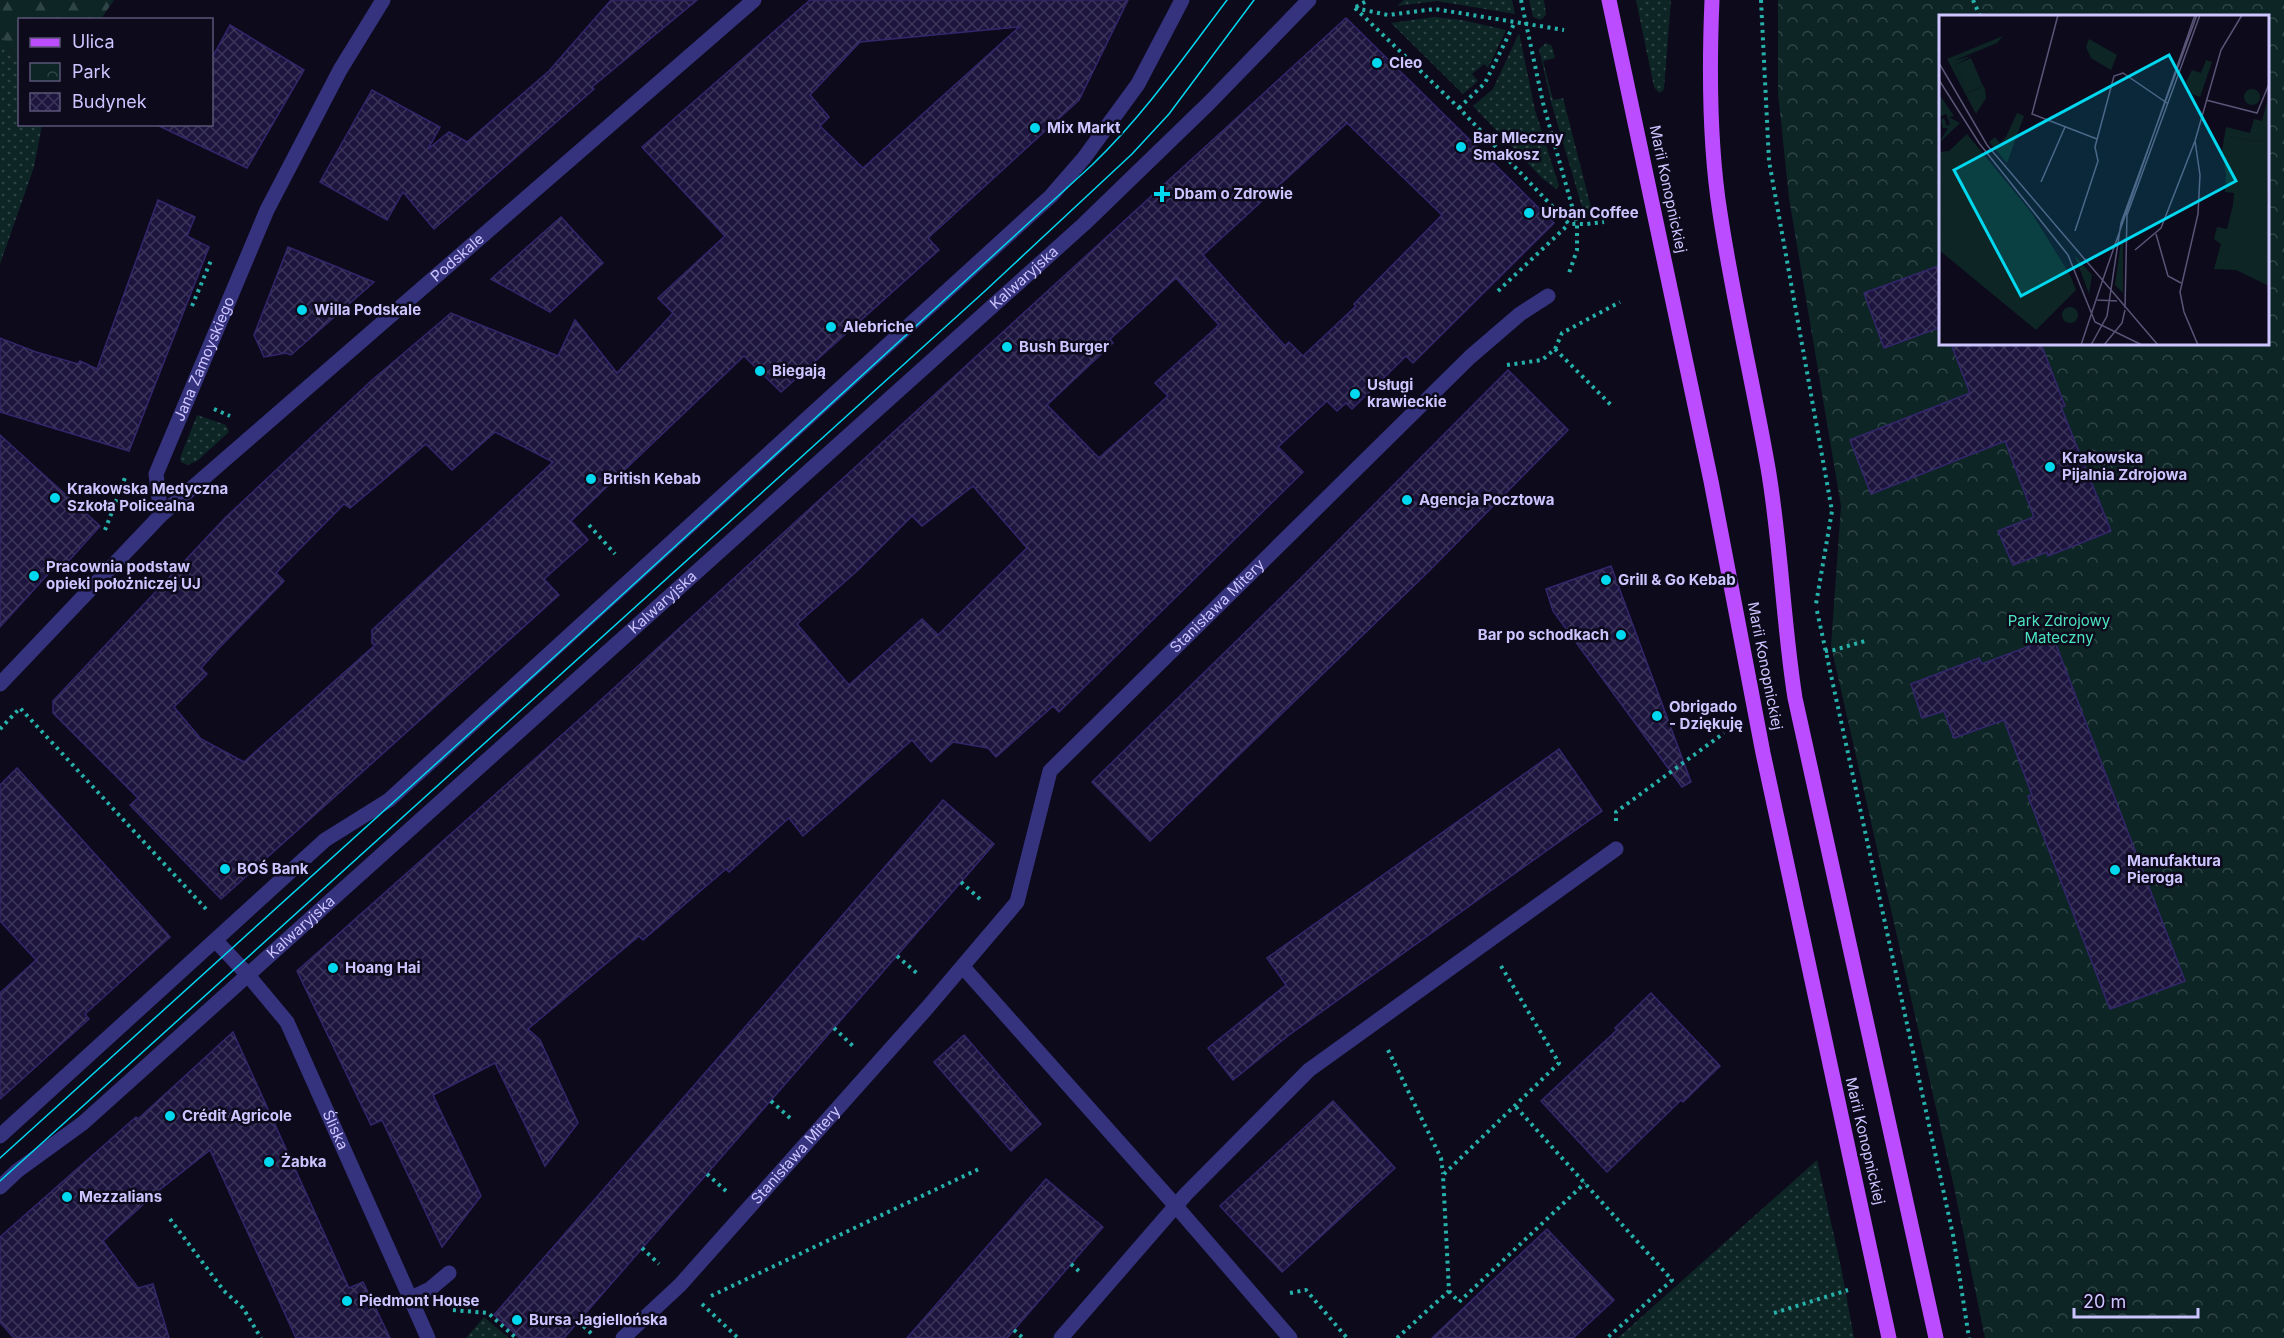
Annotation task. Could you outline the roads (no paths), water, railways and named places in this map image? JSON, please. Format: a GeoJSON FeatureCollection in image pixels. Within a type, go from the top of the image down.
{"type":"FeatureCollection","features":[{"type":"Feature","properties":{"kind":"main road","name":"Marii Konopnickiej"},"geometry":{"type":"LineString","coordinates":[[1609,0],[1711,481],[1763,753],[1889,1338]]}},
{"type":"Feature","properties":{"kind":"main road","name":"Marii Konopnickiej"},"geometry":{"type":"LineString","coordinates":[[1712,0],[1709,66],[1711,131],[1719,212],[1768,469],[1783,575],[1786,642],[1795,698],[1936,1338]]}},
{"type":"Feature","properties":{"kind":"street","name":"Jana Zamoyskiego"},"geometry":{"type":"LineString","coordinates":[[161,515],[156,474],[267,210],[340,70],[383,0]]}},
{"type":"Feature","properties":{"kind":"street","name":"Podskale"},"geometry":{"type":"LineString","coordinates":[[161,515],[754,0]]}},
{"type":"Feature","properties":{"kind":"street"},"geometry":{"type":"LineString","coordinates":[[0,1136],[325,840],[389,800],[1051,196],[1084,158],[1138,84],[1182,0]]}},
{"type":"Feature","properties":{"kind":"street","name":"Kalwaryjska"},"geometry":{"type":"LineString","coordinates":[[0,1186],[83,1123],[1084,224],[1209,103],[1309,0]]}},
{"type":"Feature","properties":{"kind":"street","name":"Stanisława Mitery"},"geometry":{"type":"LineString","coordinates":[[623,1338],[680,1285],[963,967],[1017,902],[1050,771],[1470,357],[1520,314],[1548,296]]}},
{"type":"Feature","properties":{"kind":"street"},"geometry":{"type":"LineString","coordinates":[[0,684],[161,515]]}},
{"type":"Feature","properties":{"kind":"street"},"geometry":{"type":"LineString","coordinates":[[1061,1338],[1175,1205],[1309,1070],[1616,849]]}},
{"type":"Feature","properties":{"kind":"street","name":"Śliska"},"geometry":{"type":"LineString","coordinates":[[216,940],[287,1022],[429,1338]]}},
{"type":"Feature","properties":{"kind":"street"},"geometry":{"type":"LineString","coordinates":[[963,967],[1290,1338]]}},
{"type":"Feature","properties":{"kind":"street"},"geometry":{"type":"LineString","coordinates":[[411,1299],[430,1289],[449,1273]]}},
{"type":"Feature","properties":{"kind":"tram line"},"geometry":{"type":"LineString","coordinates":[[0,1158],[564,648],[1092,165],[1146,106],[1227,0]]}},
{"type":"Feature","properties":{"kind":"tram line"},"geometry":{"type":"LineString","coordinates":[[0,1181],[985,291],[1132,154],[1169,114],[1254,0]]}},
{"type":"Feature","properties":{"kind":"place","name":"Cleo"},"geometry":{"type":"Point","coordinates":[1377,63]}},
{"type":"Feature","properties":{"kind":"place","name":"Mix Markt"},"geometry":{"type":"Point","coordinates":[1035,128]}},
{"type":"Feature","properties":{"kind":"place","name":"Bar Mleczny Smakosz"},"geometry":{"type":"Point","coordinates":[1461,147]}},
{"type":"Feature","properties":{"kind":"place","name":"Dbam o Zdrowie"},"geometry":{"type":"Point","coordinates":[1162,194]}},
{"type":"Feature","properties":{"kind":"place","name":"Urban Coffee"},"geometry":{"type":"Point","coordinates":[1529,213]}},
{"type":"Feature","properties":{"kind":"place","name":"Willa Podskale"},"geometry":{"type":"Point","coordinates":[302,310]}},
{"type":"Feature","properties":{"kind":"place","name":"Alebriche"},"geometry":{"type":"Point","coordinates":[831,327]}},
{"type":"Feature","properties":{"kind":"place","name":"Bush Burger"},"geometry":{"type":"Point","coordinates":[1007,347]}},
{"type":"Feature","properties":{"kind":"place","name":"Biegają"},"geometry":{"type":"Point","coordinates":[760,371]}},
{"type":"Feature","properties":{"kind":"place","name":"Usługi krawieckie"},"geometry":{"type":"Point","coordinates":[1355,394]}},
{"type":"Feature","properties":{"kind":"place","name":"Krakowska Pijalnia Zdrojowa"},"geometry":{"type":"Point","coordinates":[2050,467]}},
{"type":"Feature","properties":{"kind":"place","name":"British Kebab"},"geometry":{"type":"Point","coordinates":[591,479]}},
{"type":"Feature","properties":{"kind":"place","name":"Krakowska Medyczna Szkoła Policealna"},"geometry":{"type":"Point","coordinates":[55,498]}},
{"type":"Feature","properties":{"kind":"place","name":"Agencja Pocztowa"},"geometry":{"type":"Point","coordinates":[1407,500]}},
{"type":"Feature","properties":{"kind":"place","name":"Pracownia podstaw opieki położniczej UJ"},"geometry":{"type":"Point","coordinates":[34,576]}},
{"type":"Feature","properties":{"kind":"place","name":"Grill & Go Kebab"},"geometry":{"type":"Point","coordinates":[1606,580]}},
{"type":"Feature","properties":{"kind":"place","name":"Bar po schodkach"},"geometry":{"type":"Point","coordinates":[1621,635]}},
{"type":"Feature","properties":{"kind":"place","name":"Obrigado - Dziękuję"},"geometry":{"type":"Point","coordinates":[1657,716]}},
{"type":"Feature","properties":{"kind":"place","name":"BOŚ Bank"},"geometry":{"type":"Point","coordinates":[225,869]}},
{"type":"Feature","properties":{"kind":"place","name":"Manufaktura Pieroga"},"geometry":{"type":"Point","coordinates":[2115,870]}},
{"type":"Feature","properties":{"kind":"place","name":"Hoang Hai"},"geometry":{"type":"Point","coordinates":[333,968]}},
{"type":"Feature","properties":{"kind":"place","name":"Crédit Agricole"},"geometry":{"type":"Point","coordinates":[170,1116]}},
{"type":"Feature","properties":{"kind":"place","name":"Żabka"},"geometry":{"type":"Point","coordinates":[269,1162]}},
{"type":"Feature","properties":{"kind":"place","name":"Mezzalians"},"geometry":{"type":"Point","coordinates":[67,1197]}},
{"type":"Feature","properties":{"kind":"place","name":"Piedmont House"},"geometry":{"type":"Point","coordinates":[347,1301]}},
{"type":"Feature","properties":{"kind":"place","name":"Bursa Jagiellońska"},"geometry":{"type":"Point","coordinates":[517,1320]}},
{"type":"Feature","properties":{"kind":"park label","name":"Park Zdrojowy Mateczny"},"geometry":{"type":"Point","coordinates":[2059,630]}}]}
